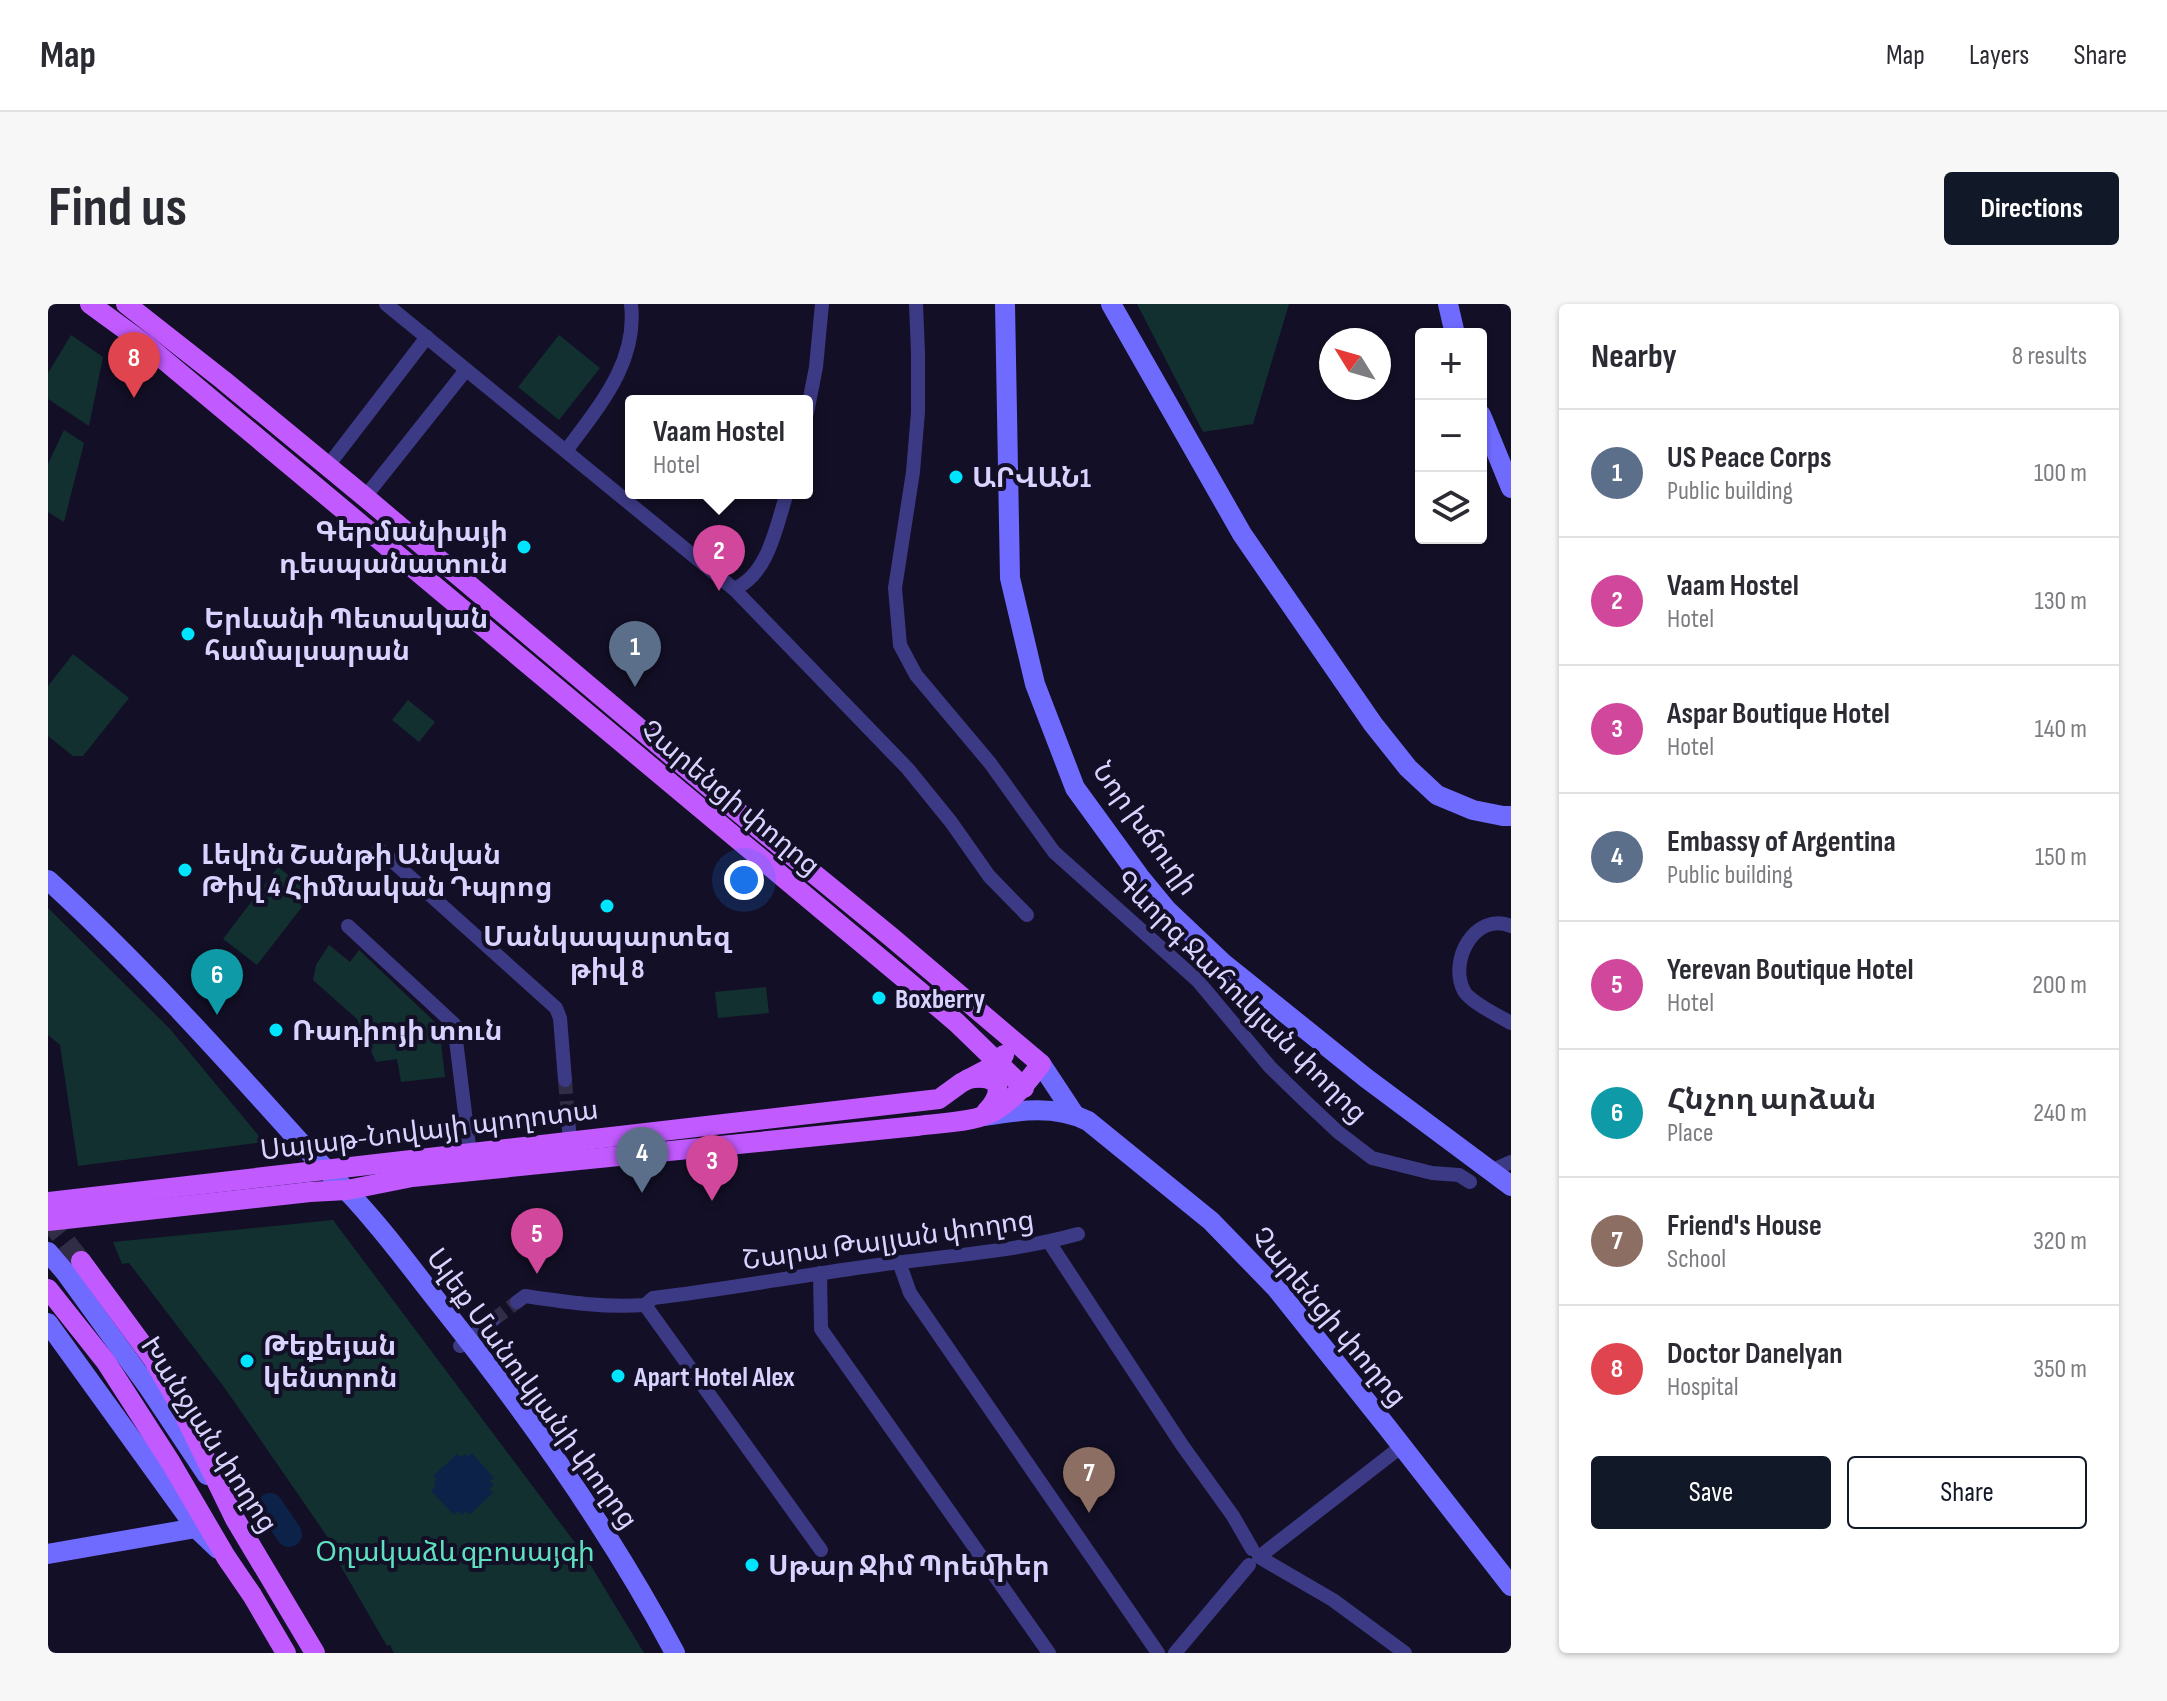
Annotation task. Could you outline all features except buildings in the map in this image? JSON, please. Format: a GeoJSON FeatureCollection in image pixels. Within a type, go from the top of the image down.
{"type":"FeatureCollection","features":[{"type":"Feature","properties":{"kind":"main road","name":"Չարենցի փողոց"},"geometry":{"type":"LineString","coordinates":[[90,304],[145,344],[912,985],[957,1023],[1045,1110],[1074,1114],[1088,1121],[1211,1221],[1276,1288],[1511,1586]]}},
{"type":"Feature","properties":{"kind":"main road","name":"Չարենցի փողոց"},"geometry":{"type":"LineString","coordinates":[[126,304],[365,497],[1015,1041],[1041,1064],[1074,1114]]}},
{"type":"Feature","properties":{"kind":"main road","name":"Նոր խճուղի"},"geometry":{"type":"LineString","coordinates":[[1005,304],[1010,578],[1035,684],[1075,788],[1167,910],[1223,963],[1366,1078],[1511,1186]]}},
{"type":"Feature","properties":{"kind":"main road"},"geometry":{"type":"LineString","coordinates":[[1111,304],[1242,534],[1373,724],[1408,768],[1437,795],[1473,810],[1511,816]]}},
{"type":"Feature","properties":{"kind":"main road"},"geometry":{"type":"LineString","coordinates":[[1448,304],[1454,328]]}},
{"type":"Feature","properties":{"kind":"main road"},"geometry":{"type":"LineString","coordinates":[[1487,430],[1511,488]]}},
{"type":"Feature","properties":{"kind":"main road","name":"Ալեք Մանուկյանի փողոց"},"geometry":{"type":"LineString","coordinates":[[48,880],[186,1015],[325,1170],[557,1460],[633,1576],[675,1653]]}},
{"type":"Feature","properties":{"kind":"main road"},"geometry":{"type":"LineString","coordinates":[[964,1031],[969,1053],[965,1081],[986,1077],[997,1084],[999,1090],[994,1103],[981,1117]]}},
{"type":"Feature","properties":{"kind":"main road"},"geometry":{"type":"LineString","coordinates":[[997,1064],[1015,1041]]}},
{"type":"Feature","properties":{"kind":"main road","name":"Սայաթ-Նովայի պողոտա"},"geometry":{"type":"LineString","coordinates":[[48,1202],[939,1099],[997,1064]]}},
{"type":"Feature","properties":{"kind":"main road","name":"Սայաթ-Նովայի պողոտա"},"geometry":{"type":"LineString","coordinates":[[981,1117],[1024,1088],[1041,1064]]}},
{"type":"Feature","properties":{"kind":"main road","name":"Սայաթ-Նովայի պողոտա"},"geometry":{"type":"LineString","coordinates":[[48,1221],[341,1191],[412,1177],[917,1126],[1045,1110]]}},
{"type":"Feature","properties":{"kind":"main road","name":"Խանջյան փողոց"},"geometry":{"type":"LineString","coordinates":[[48,1252],[149,1388],[235,1519],[315,1653]]}},
{"type":"Feature","properties":{"kind":"main road"},"geometry":{"type":"LineString","coordinates":[[81,1261],[153,1359],[179,1404],[235,1519]]}},
{"type":"Feature","properties":{"kind":"main road"},"geometry":{"type":"LineString","coordinates":[[48,1289],[106,1362],[171,1463],[226,1557]]}},
{"type":"Feature","properties":{"kind":"main road","name":"Խանջյան փողոց"},"geometry":{"type":"LineString","coordinates":[[48,1323],[196,1528],[226,1557],[286,1653]]}},
{"type":"Feature","properties":{"kind":"main road","name":"Ալեք Մանուկյանի փողոց"},"geometry":{"type":"LineString","coordinates":[[464,1343],[587,1524],[663,1653]]}},
{"type":"Feature","properties":{"kind":"main road"},"geometry":{"type":"LineString","coordinates":[[48,1554],[196,1528]]}},
{"type":"Feature","properties":{"kind":"street"},"geometry":{"type":"LineString","coordinates":[[386,304],[734,589],[908,769],[989,876],[1027,915]]}},
{"type":"Feature","properties":{"kind":"street"},"geometry":{"type":"LineString","coordinates":[[566,451],[614,386],[630,343],[631,304]]}},
{"type":"Feature","properties":{"kind":"street"},"geometry":{"type":"LineString","coordinates":[[811,395],[822,304]]}},
{"type":"Feature","properties":{"kind":"street","name":"Գևորգ Ջահուկյան փողոց"},"geometry":{"type":"LineString","coordinates":[[916,304],[915,457],[895,588],[900,645],[916,675],[990,763],[1054,852],[1198,981],[1270,1067],[1338,1132],[1372,1158],[1423,1171],[1459,1175],[1470,1182]]}},
{"type":"Feature","properties":{"kind":"street"},"geometry":{"type":"LineString","coordinates":[[327,467],[427,337]]}},
{"type":"Feature","properties":{"kind":"street"},"geometry":{"type":"LineString","coordinates":[[365,497],[466,370]]}},
{"type":"Feature","properties":{"kind":"street"},"geometry":{"type":"LineString","coordinates":[[734,589],[744,585],[765,559],[785,499]]}},
{"type":"Feature","properties":{"kind":"street"},"geometry":{"type":"LineString","coordinates":[[379,849],[556,1008],[560,1018],[565,1080]]}},
{"type":"Feature","properties":{"kind":"street"},"geometry":{"type":"LineString","coordinates":[[1511,926],[1502,922],[1487,924],[1470,938],[1460,957],[1458,976],[1465,994],[1511,1023]]}},
{"type":"Feature","properties":{"kind":"street"},"geometry":{"type":"LineString","coordinates":[[348,926],[454,1024],[470,1154]]}},
{"type":"Feature","properties":{"kind":"street"},"geometry":{"type":"LineString","coordinates":[[568,1118],[570,1141]]}},
{"type":"Feature","properties":{"kind":"street"},"geometry":{"type":"LineString","coordinates":[[1491,1171],[1511,1162]]}},
{"type":"Feature","properties":{"kind":"street"},"geometry":{"type":"LineString","coordinates":[[1049,1242],[1078,1234]]}},
{"type":"Feature","properties":{"kind":"street","name":"Շարա Թալյան փողոց"},"geometry":{"type":"LineString","coordinates":[[517,1302],[525,1296],[578,1304],[645,1305],[653,1298],[1049,1242],[1182,1445],[1233,1516],[1253,1557],[1333,1600],[1405,1653]]}},
{"type":"Feature","properties":{"kind":"street"},"geometry":{"type":"LineString","coordinates":[[899,1262],[910,1293],[1158,1653]]}},
{"type":"Feature","properties":{"kind":"street"},"geometry":{"type":"LineString","coordinates":[[820,1273],[821,1329],[1049,1653]]}},
{"type":"Feature","properties":{"kind":"street"},"geometry":{"type":"LineString","coordinates":[[645,1305],[821,1550]]}},
{"type":"Feature","properties":{"kind":"street"},"geometry":{"type":"LineString","coordinates":[[464,1343],[493,1320]]}},
{"type":"Feature","properties":{"kind":"street"},"geometry":{"type":"LineString","coordinates":[[1175,1653],[1253,1557],[1402,1446]]}},
{"type":"Feature","properties":{"kind":"green space"},"geometry":{"type":"Polygon","coordinates":[[[1137,304],[1289,304],[1253,424],[1203,432],[1137,304]]]}},
{"type":"Feature","properties":{"kind":"green space"},"geometry":{"type":"Polygon","coordinates":[[[71,335],[103,357],[89,426],[48,399],[48,373],[71,335]]]}},
{"type":"Feature","properties":{"kind":"green space"},"geometry":{"type":"Polygon","coordinates":[[[559,335],[600,368],[559,420],[518,387],[559,335]]]}},
{"type":"Feature","properties":{"kind":"green space"},"geometry":{"type":"Polygon","coordinates":[[[64,430],[84,443],[64,522],[48,512],[48,464],[64,430]]]}},
{"type":"Feature","properties":{"kind":"green space"},"geometry":{"type":"Polygon","coordinates":[[[73,654],[129,698],[83,756],[73,756],[48,736],[48,686],[73,654]]]}},
{"type":"Feature","properties":{"kind":"green space"},"geometry":{"type":"Polygon","coordinates":[[[408,700],[435,722],[419,742],[392,720],[408,700]]]}},
{"type":"Feature","properties":{"kind":"green space"},"geometry":{"type":"Polygon","coordinates":[[[278,867],[312,894],[257,965],[223,939],[278,867]]]}},
{"type":"Feature","properties":{"kind":"green space"},"geometry":{"type":"Polygon","coordinates":[[[48,908],[170,1029],[264,1142],[78,1166],[60,1045],[48,1035],[48,908]]]}},
{"type":"Feature","properties":{"kind":"green space"},"geometry":{"type":"Polygon","coordinates":[[[329,945],[350,962],[359,950],[439,1026],[445,1077],[401,1082],[397,1059],[376,1062],[357,1019],[313,980],[316,965],[329,945]]]}},
{"type":"Feature","properties":{"kind":"green space"},"geometry":{"type":"Polygon","coordinates":[[[766,987],[769,1013],[718,1018],[715,992],[766,987]]]}},
{"type":"Feature","properties":{"kind":"green space","name":"Օղակաձև զբոսայգի"},"geometry":{"type":"Polygon","coordinates":[[[333,1220],[585,1556],[644,1653],[394,1653],[336,1558],[340,1555],[224,1387],[129,1263],[122,1264],[113,1242],[333,1220]]]}},
{"type":"Feature","properties":{"kind":"water"},"geometry":{"type":"Polygon","coordinates":[[[472,1453],[494,1478],[490,1481],[494,1485],[489,1489],[493,1493],[469,1515],[466,1511],[462,1515],[458,1511],[454,1515],[431,1491],[437,1479],[433,1476],[457,1454],[468,1457],[472,1453]]]}},
{"type":"Feature","properties":{"kind":"waterway"},"geometry":{"type":"LineString","coordinates":[[270,1506],[289,1534]]}},
{"type":"Feature","properties":{"kind":"tunnel"},"geometry":{"type":"LineString","coordinates":[[565,1080],[568,1118]]}},
{"type":"Feature","properties":{"kind":"tunnel"},"geometry":{"type":"LineString","coordinates":[[48,1219],[81,1261]]}},
{"type":"Feature","properties":{"kind":"tunnel"},"geometry":{"type":"LineString","coordinates":[[493,1320],[517,1302]]}},
{"type":"Feature","properties":{"kind":"place","name":"Doctor Danelyan"},"geometry":{"type":"Point","coordinates":[134,398]}},
{"type":"Feature","properties":{"kind":"place","name":"ԱՐՎԱՆ1"},"geometry":{"type":"Point","coordinates":[956,477]}},
{"type":"Feature","properties":{"kind":"place","name":"Գերմանիայի դեսպանատուն"},"geometry":{"type":"Point","coordinates":[524,547]}},
{"type":"Feature","properties":{"kind":"place","name":"Vaam Hostel"},"geometry":{"type":"Point","coordinates":[719,591]}},
{"type":"Feature","properties":{"kind":"place","name":"Երևանի Պետական համալսարան"},"geometry":{"type":"Point","coordinates":[188,634]}},
{"type":"Feature","properties":{"kind":"place","name":"US Peace Corps"},"geometry":{"type":"Point","coordinates":[635,687]}},
{"type":"Feature","properties":{"kind":"place","name":"Լեվոն Շանթի Անվան Թիվ 4 Հիմնական Դպրոց"},"geometry":{"type":"Point","coordinates":[185,870]}},
{"type":"Feature","properties":{"kind":"place","name":"Մանկապարտեզ թիվ 8"},"geometry":{"type":"Point","coordinates":[607,906]}},
{"type":"Feature","properties":{"kind":"place","name":"Boxberry"},"geometry":{"type":"Point","coordinates":[879,998]}},
{"type":"Feature","properties":{"kind":"place","name":"Հնչող արձան"},"geometry":{"type":"Point","coordinates":[217,1015]}},
{"type":"Feature","properties":{"kind":"place","name":"Ռադիոյի տուն"},"geometry":{"type":"Point","coordinates":[276,1030]}},
{"type":"Feature","properties":{"kind":"place","name":"Embassy of Argentina"},"geometry":{"type":"Point","coordinates":[642,1193]}},
{"type":"Feature","properties":{"kind":"place","name":"Aspar Boutique Hotel"},"geometry":{"type":"Point","coordinates":[712,1201]}},
{"type":"Feature","properties":{"kind":"place","name":"Yerevan Boutique Hotel"},"geometry":{"type":"Point","coordinates":[537,1274]}},
{"type":"Feature","properties":{"kind":"place","name":"Թեքեյան կենտրոն"},"geometry":{"type":"Point","coordinates":[247,1361]}},
{"type":"Feature","properties":{"kind":"place","name":"Apart Hotel Alex"},"geometry":{"type":"Point","coordinates":[618,1376]}},
{"type":"Feature","properties":{"kind":"place","name":"Friend's House"},"geometry":{"type":"Point","coordinates":[1089,1513]}},
{"type":"Feature","properties":{"kind":"place","name":"Սթար Ջիմ Պրեմիեր"},"geometry":{"type":"Point","coordinates":[752,1565]}}]}
